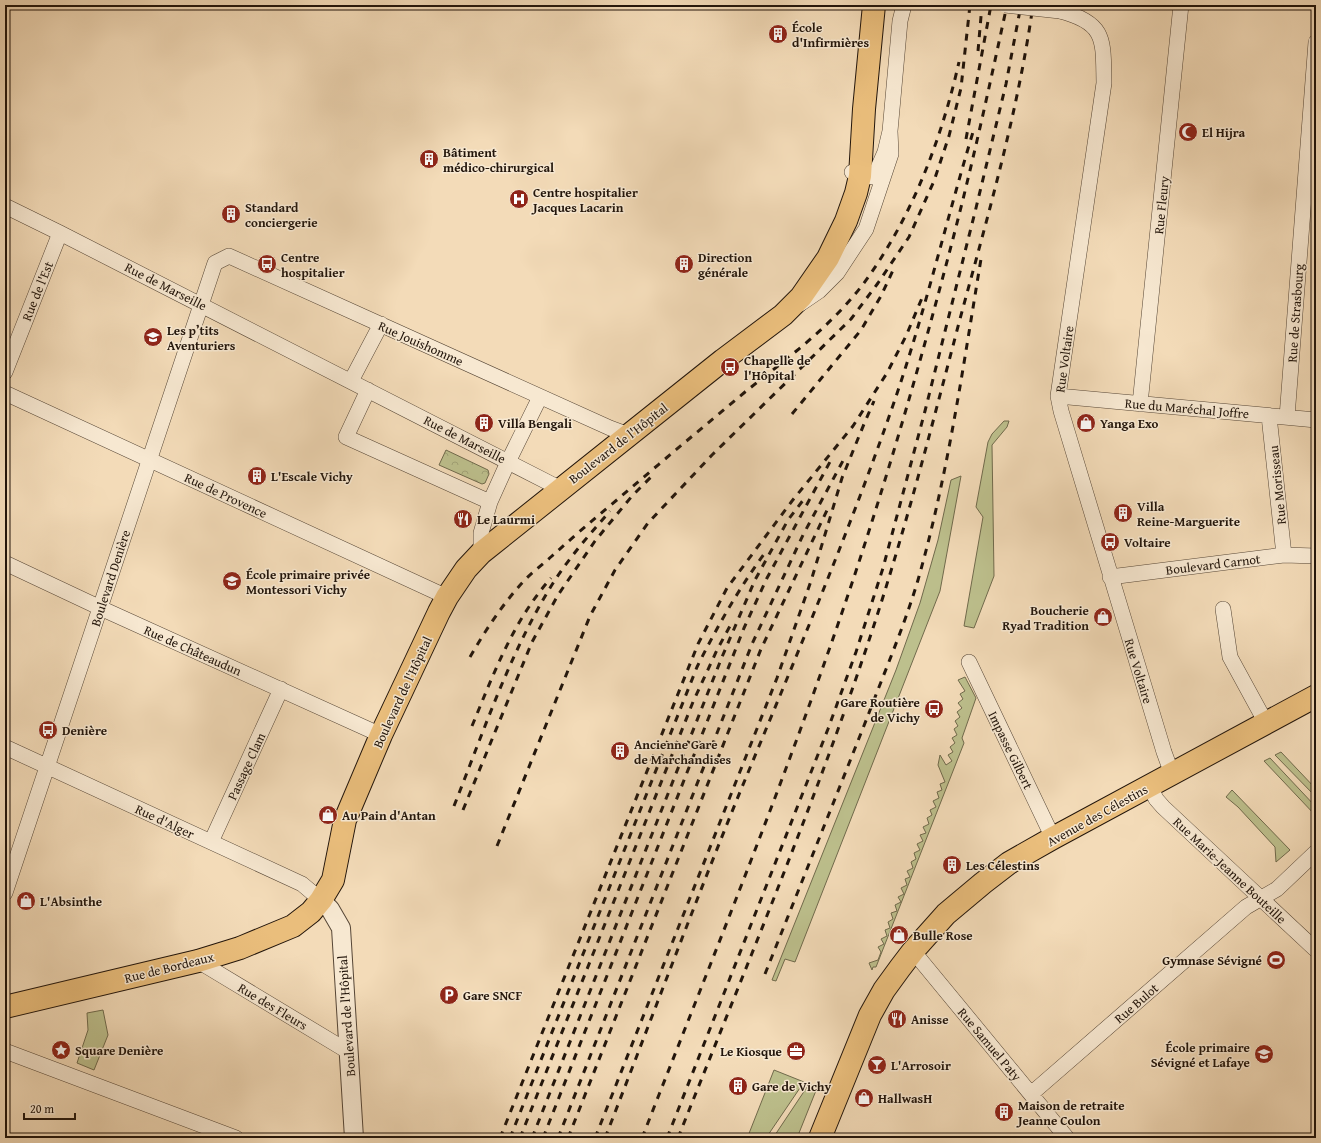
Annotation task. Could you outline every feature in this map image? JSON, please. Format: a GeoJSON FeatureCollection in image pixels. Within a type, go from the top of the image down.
{"type":"FeatureCollection","features":[{"type":"Feature","properties":{"kind":"main road","name":"Boulevard de l'Hôpital"},"geometry":{"type":"LineString","coordinates":[[321,900],[333,880],[345,820],[381,735],[447,597],[466,569],[481,552],[723,360],[783,315],[802,297],[828,258],[846,221],[856,193],[854,173],[864,109],[874,5]]}},
{"type":"Feature","properties":{"kind":"main road","name":"Boulevard de l'Hôpital"},"geometry":{"type":"LineString","coordinates":[[723,360],[776,309],[806,267],[834,216],[854,173]]}},
{"type":"Feature","properties":{"kind":"main road","name":"Avenue des Célestins"},"geometry":{"type":"LineString","coordinates":[[820,1138],[870,1015],[884,990],[913,951],[946,914],[983,883],[1009,864],[1053,838],[1316,696]]}},
{"type":"Feature","properties":{"kind":"main road","name":"Rue de Bordeaux"},"geometry":{"type":"LineString","coordinates":[[5,1007],[198,961],[240,948],[293,926],[311,912],[321,900]]}},
{"type":"Feature","properties":{"kind":"street"},"geometry":{"type":"LineString","coordinates":[[783,315],[819,291],[836,273],[866,229],[891,154],[890,131],[900,22],[904,5]]}},
{"type":"Feature","properties":{"kind":"street","name":"Rue Voltaire"},"geometry":{"type":"LineString","coordinates":[[1004,5],[1060,12],[1076,16],[1096,28],[1103,48],[1104,83],[1058,396],[1061,411],[1110,577],[1172,774]]}},
{"type":"Feature","properties":{"kind":"street","name":"Rue Fleury"},"geometry":{"type":"LineString","coordinates":[[1140,404],[1181,5]]}},
{"type":"Feature","properties":{"kind":"street","name":"Rue de Strasbourg"},"geometry":{"type":"LineString","coordinates":[[1287,417],[1316,42]]}},
{"type":"Feature","properties":{"kind":"street"},"geometry":{"type":"LineString","coordinates":[[854,173],[874,177],[885,152],[890,131]]}},
{"type":"Feature","properties":{"kind":"street","name":"Rue de Marseille"},"geometry":{"type":"LineString","coordinates":[[5,206],[60,232],[561,489]]}},
{"type":"Feature","properties":{"kind":"street","name":"Rue de l'Est"},"geometry":{"type":"LineString","coordinates":[[5,372],[60,232]]}},
{"type":"Feature","properties":{"kind":"street","name":"Rue Jouishomme"},"geometry":{"type":"LineString","coordinates":[[215,263],[229,256],[540,397],[628,435]]}},
{"type":"Feature","properties":{"kind":"street","name":"Boulevard Denière"},"geometry":{"type":"LineString","coordinates":[[5,893],[215,263]]}},
{"type":"Feature","properties":{"kind":"street"},"geometry":{"type":"LineString","coordinates":[[352,382],[381,324]]}},
{"type":"Feature","properties":{"kind":"street"},"geometry":{"type":"LineString","coordinates":[[368,390],[346,437],[490,502]]}},
{"type":"Feature","properties":{"kind":"street","name":"Rue de Provence"},"geometry":{"type":"LineString","coordinates":[[5,393],[447,597]]}},
{"type":"Feature","properties":{"kind":"street","name":"Rue du Maréchal Joffre"},"geometry":{"type":"LineString","coordinates":[[1058,396],[1316,420]]}},
{"type":"Feature","properties":{"kind":"street"},"geometry":{"type":"LineString","coordinates":[[481,552],[481,533],[490,502],[540,397]]}},
{"type":"Feature","properties":{"kind":"street","name":"Rue Morisseau"},"geometry":{"type":"LineString","coordinates":[[1269,416],[1284,555]]}},
{"type":"Feature","properties":{"kind":"street","name":"Boulevard Carnot"},"geometry":{"type":"LineString","coordinates":[[1110,577],[1284,555],[1316,556]]}},
{"type":"Feature","properties":{"kind":"street","name":"Rue de Châteaudun"},"geometry":{"type":"LineString","coordinates":[[5,563],[100,608],[381,735]]}},
{"type":"Feature","properties":{"kind":"street"},"geometry":{"type":"LineString","coordinates":[[1223,609],[1230,658],[1266,723]]}},
{"type":"Feature","properties":{"kind":"street","name":"Impasse Gilbert"},"geometry":{"type":"LineString","coordinates":[[969,662],[1053,838]]}},
{"type":"Feature","properties":{"kind":"street","name":"Passage Clam"},"geometry":{"type":"LineString","coordinates":[[211,842],[281,690]]}},
{"type":"Feature","properties":{"kind":"street","name":"Rue d'Alger"},"geometry":{"type":"LineString","coordinates":[[5,747],[302,884],[321,900]]}},
{"type":"Feature","properties":{"kind":"street","name":"Rue Marie-Jeanne Bouteille"},"geometry":{"type":"LineString","coordinates":[[1150,786],[1156,800],[1163,807],[1316,950]]}},
{"type":"Feature","properties":{"kind":"street","name":"Rue Bulot"},"geometry":{"type":"LineString","coordinates":[[1032,1094],[1246,907],[1277,889],[1316,852]]}},
{"type":"Feature","properties":{"kind":"street","name":"Boulevard de l'Hôpital"},"geometry":{"type":"LineString","coordinates":[[321,900],[330,909],[341,928],[354,1138]]}},
{"type":"Feature","properties":{"kind":"street","name":"Rue Samuel Paty"},"geometry":{"type":"LineString","coordinates":[[913,951],[1068,1138]]}},
{"type":"Feature","properties":{"kind":"street","name":"Rue des Fleurs"},"geometry":{"type":"LineString","coordinates":[[198,961],[349,1052]]}},
{"type":"Feature","properties":{"kind":"street"},"geometry":{"type":"LineString","coordinates":[[5,1051],[236,1138]]}},
{"type":"Feature","properties":{"kind":"green space"},"geometry":{"type":"Polygon","coordinates":[[[1004,421],[1009,421],[1007,427],[992,445],[994,576],[974,628],[964,626],[983,517],[976,507],[988,442],[992,434],[1004,421]]]}},
{"type":"Feature","properties":{"kind":"green space"},"geometry":{"type":"Polygon","coordinates":[[[446,450],[488,470],[489,474],[485,483],[482,484],[439,465],[446,450]]]}},
{"type":"Feature","properties":{"kind":"green space"},"geometry":{"type":"Polygon","coordinates":[[[961,476],[940,591],[795,962],[785,959],[776,981],[772,980],[896,670],[920,603],[938,540],[951,480],[961,476]]]}},
{"type":"Feature","properties":{"kind":"green space"},"geometry":{"type":"Polygon","coordinates":[[[965,677],[976,698],[962,738],[964,743],[876,967],[873,967],[872,970],[869,963],[878,960],[881,952],[878,947],[884,944],[881,939],[887,936],[885,930],[890,928],[888,922],[893,919],[891,913],[897,911],[895,905],[901,902],[898,897],[904,894],[901,888],[907,885],[905,879],[910,877],[907,871],[913,868],[911,862],[916,859],[914,853],[920,850],[917,844],[923,841],[920,835],[926,833],[923,827],[929,824],[927,818],[932,815],[930,810],[936,807],[933,801],[939,798],[937,792],[942,790],[940,784],[945,782],[938,765],[940,755],[946,765],[952,761],[948,755],[953,752],[950,747],[955,743],[952,738],[957,735],[954,729],[958,726],[955,721],[960,717],[957,712],[962,708],[958,703],[963,699],[960,694],[965,691],[958,680],[965,677]]]}},
{"type":"Feature","properties":{"kind":"green space"},"geometry":{"type":"Polygon","coordinates":[[[1281,752],[1316,789],[1316,797],[1275,755],[1281,752]]]}},
{"type":"Feature","properties":{"kind":"green space"},"geometry":{"type":"Polygon","coordinates":[[[1270,758],[1316,807],[1316,816],[1264,761],[1270,758]]]}},
{"type":"Feature","properties":{"kind":"green space"},"geometry":{"type":"Polygon","coordinates":[[[1232,790],[1290,850],[1276,862],[1275,847],[1238,807],[1226,797],[1232,790]]]}},
{"type":"Feature","properties":{"kind":"green space"},"geometry":{"type":"Polygon","coordinates":[[[103,1010],[108,1035],[94,1070],[77,1063],[88,1030],[87,1013],[103,1010]]]}},
{"type":"Feature","properties":{"kind":"green space"},"geometry":{"type":"Polygon","coordinates":[[[774,1070],[804,1082],[766,1138],[753,1138],[748,1136],[774,1070]]]}},
{"type":"Feature","properties":{"kind":"green space"},"geometry":{"type":"Polygon","coordinates":[[[809,1084],[817,1088],[797,1138],[773,1138],[809,1084]]]}},
{"type":"Feature","properties":{"kind":"railway"},"geometry":{"type":"LineString","coordinates":[[497,846],[590,616],[615,570],[648,523],[712,455],[851,319],[878,283],[909,237],[934,181],[949,136],[961,88],[970,5]]}},
{"type":"Feature","properties":{"kind":"railway"},"geometry":{"type":"LineString","coordinates":[[978,51],[982,5]]}},
{"type":"Feature","properties":{"kind":"railway"},"geometry":{"type":"LineString","coordinates":[[966,139],[991,5]]}},
{"type":"Feature","properties":{"kind":"railway"},"geometry":{"type":"LineString","coordinates":[[642,1138],[777,793],[852,583],[920,362],[963,199],[1007,5]]}},
{"type":"Feature","properties":{"kind":"railway"},"geometry":{"type":"LineString","coordinates":[[667,1138],[828,729],[856,652],[883,568],[925,411],[976,208],[1006,84],[1021,5]]}},
{"type":"Feature","properties":{"kind":"railway"},"geometry":{"type":"LineString","coordinates":[[678,1138],[820,779],[877,616],[914,490],[1011,124],[1027,45],[1033,5]]}},
{"type":"Feature","properties":{"kind":"railway"},"geometry":{"type":"LineString","coordinates":[[470,657],[501,609],[529,576],[665,459],[812,338],[856,293],[885,252],[913,200],[935,146],[959,62]]}},
{"type":"Feature","properties":{"kind":"railway"},"geometry":{"type":"LineString","coordinates":[[605,1138],[705,878],[818,603],[874,459],[903,377],[973,132]]}},
{"type":"Feature","properties":{"kind":"railway"},"geometry":{"type":"LineString","coordinates":[[765,974],[894,650],[918,580],[929,540],[946,461],[981,259]]}},
{"type":"Feature","properties":{"kind":"railway"},"geometry":{"type":"LineString","coordinates":[[792,414],[861,330],[881,296],[895,266]]}},
{"type":"Feature","properties":{"kind":"railway"},"geometry":{"type":"LineString","coordinates":[[500,1138],[698,644],[727,588],[792,501],[853,426],[887,373],[906,336],[922,298]]}},
{"type":"Feature","properties":{"kind":"railway"},"geometry":{"type":"LineString","coordinates":[[595,1138],[777,678],[811,581],[842,478],[874,401]]}},
{"type":"Feature","properties":{"kind":"railway"},"geometry":{"type":"LineString","coordinates":[[558,1138],[752,644],[803,535],[845,457]]}},
{"type":"Feature","properties":{"kind":"railway"},"geometry":{"type":"LineString","coordinates":[[543,1138],[744,628],[767,578],[831,460]]}},
{"type":"Feature","properties":{"kind":"railway"},"geometry":{"type":"LineString","coordinates":[[463,810],[532,642],[558,595],[595,541],[632,496],[651,477]]}},
{"type":"Feature","properties":{"kind":"railway"},"geometry":{"type":"LineString","coordinates":[[532,1138],[722,657],[755,580],[788,520],[804,499]]}},
{"type":"Feature","properties":{"kind":"railway"},"geometry":{"type":"LineString","coordinates":[[568,1138],[761,649],[829,506]]}},
{"type":"Feature","properties":{"kind":"railway"},"geometry":{"type":"LineString","coordinates":[[454,806],[509,667],[535,614],[550,588],[571,558],[610,511]]}},
{"type":"Feature","properties":{"kind":"railway"},"geometry":{"type":"LineString","coordinates":[[510,1138],[697,667],[728,609],[764,554]]}},
{"type":"Feature","properties":{"kind":"railway"},"geometry":{"type":"LineString","coordinates":[[472,726],[497,667],[515,630],[526,612],[551,578]]}},
{"type":"Feature","properties":{"kind":"railway"},"geometry":{"type":"LineString","coordinates":[[520,1138],[693,702],[730,626]]}},
{"type":"Feature","properties":{"kind":"place","name":"École d'Infirmières"},"geometry":{"type":"Point","coordinates":[778,34]}},
{"type":"Feature","properties":{"kind":"place","name":"El Hijra"},"geometry":{"type":"Point","coordinates":[1188,132]}},
{"type":"Feature","properties":{"kind":"place","name":"Bâtiment médico-chirurgical"},"geometry":{"type":"Point","coordinates":[429,159]}},
{"type":"Feature","properties":{"kind":"place","name":"Centre hospitalier Jacques Lacarin"},"geometry":{"type":"Point","coordinates":[519,199]}},
{"type":"Feature","properties":{"kind":"place","name":"Standard conciergerie"},"geometry":{"type":"Point","coordinates":[231,214]}},
{"type":"Feature","properties":{"kind":"place","name":"Centre hospitalier"},"geometry":{"type":"Point","coordinates":[267,264]}},
{"type":"Feature","properties":{"kind":"place","name":"Direction générale"},"geometry":{"type":"Point","coordinates":[684,264]}},
{"type":"Feature","properties":{"kind":"place","name":"Les p’tits Aventuriers"},"geometry":{"type":"Point","coordinates":[153,337]}},
{"type":"Feature","properties":{"kind":"place","name":"Chapelle de l'Hôpital"},"geometry":{"type":"Point","coordinates":[730,367]}},
{"type":"Feature","properties":{"kind":"place","name":"Villa Bengali"},"geometry":{"type":"Point","coordinates":[484,423]}},
{"type":"Feature","properties":{"kind":"place","name":"Yanga Exo"},"geometry":{"type":"Point","coordinates":[1086,423]}},
{"type":"Feature","properties":{"kind":"place","name":"L'Escale Vichy"},"geometry":{"type":"Point","coordinates":[257,476]}},
{"type":"Feature","properties":{"kind":"place","name":"Villa Reine-Marguerite"},"geometry":{"type":"Point","coordinates":[1123,513]}},
{"type":"Feature","properties":{"kind":"place","name":"Le Laurmi"},"geometry":{"type":"Point","coordinates":[463,519]}},
{"type":"Feature","properties":{"kind":"place","name":"Voltaire"},"geometry":{"type":"Point","coordinates":[1110,542]}},
{"type":"Feature","properties":{"kind":"place","name":"École primaire privée Montessori Vichy"},"geometry":{"type":"Point","coordinates":[232,581]}},
{"type":"Feature","properties":{"kind":"place","name":"Boucherie Ryad Tradition"},"geometry":{"type":"Point","coordinates":[1103,617]}},
{"type":"Feature","properties":{"kind":"place","name":"Gare Routière de Vichy"},"geometry":{"type":"Point","coordinates":[934,709]}},
{"type":"Feature","properties":{"kind":"place","name":"Denière"},"geometry":{"type":"Point","coordinates":[48,730]}},
{"type":"Feature","properties":{"kind":"place","name":"Ancienne Gare de Marchandises"},"geometry":{"type":"Point","coordinates":[620,751]}},
{"type":"Feature","properties":{"kind":"place","name":"Au Pain d'Antan"},"geometry":{"type":"Point","coordinates":[328,815]}},
{"type":"Feature","properties":{"kind":"place","name":"Les Célestins"},"geometry":{"type":"Point","coordinates":[952,865]}},
{"type":"Feature","properties":{"kind":"place","name":"L'Absinthe"},"geometry":{"type":"Point","coordinates":[26,901]}},
{"type":"Feature","properties":{"kind":"place","name":"Bulle Rose"},"geometry":{"type":"Point","coordinates":[899,935]}},
{"type":"Feature","properties":{"kind":"place","name":"Gymnase Sévigné"},"geometry":{"type":"Point","coordinates":[1276,960]}},
{"type":"Feature","properties":{"kind":"place","name":"Gare SNCF"},"geometry":{"type":"Point","coordinates":[449,995]}},
{"type":"Feature","properties":{"kind":"place","name":"Anisse"},"geometry":{"type":"Point","coordinates":[897,1019]}},
{"type":"Feature","properties":{"kind":"place","name":"Square Denière"},"geometry":{"type":"Point","coordinates":[61,1050]}},
{"type":"Feature","properties":{"kind":"place","name":"Le Kiosque"},"geometry":{"type":"Point","coordinates":[796,1051]}},
{"type":"Feature","properties":{"kind":"place","name":"École primaire Sévigné et Lafaye"},"geometry":{"type":"Point","coordinates":[1264,1054]}},
{"type":"Feature","properties":{"kind":"place","name":"L'Arrosoir"},"geometry":{"type":"Point","coordinates":[877,1065]}},
{"type":"Feature","properties":{"kind":"place","name":"Gare de Vichy"},"geometry":{"type":"Point","coordinates":[738,1086]}},
{"type":"Feature","properties":{"kind":"place","name":"HallwasH"},"geometry":{"type":"Point","coordinates":[864,1098]}},
{"type":"Feature","properties":{"kind":"place","name":"Maison de retraite Jeanne Coulon"},"geometry":{"type":"Point","coordinates":[1004,1112]}}]}
